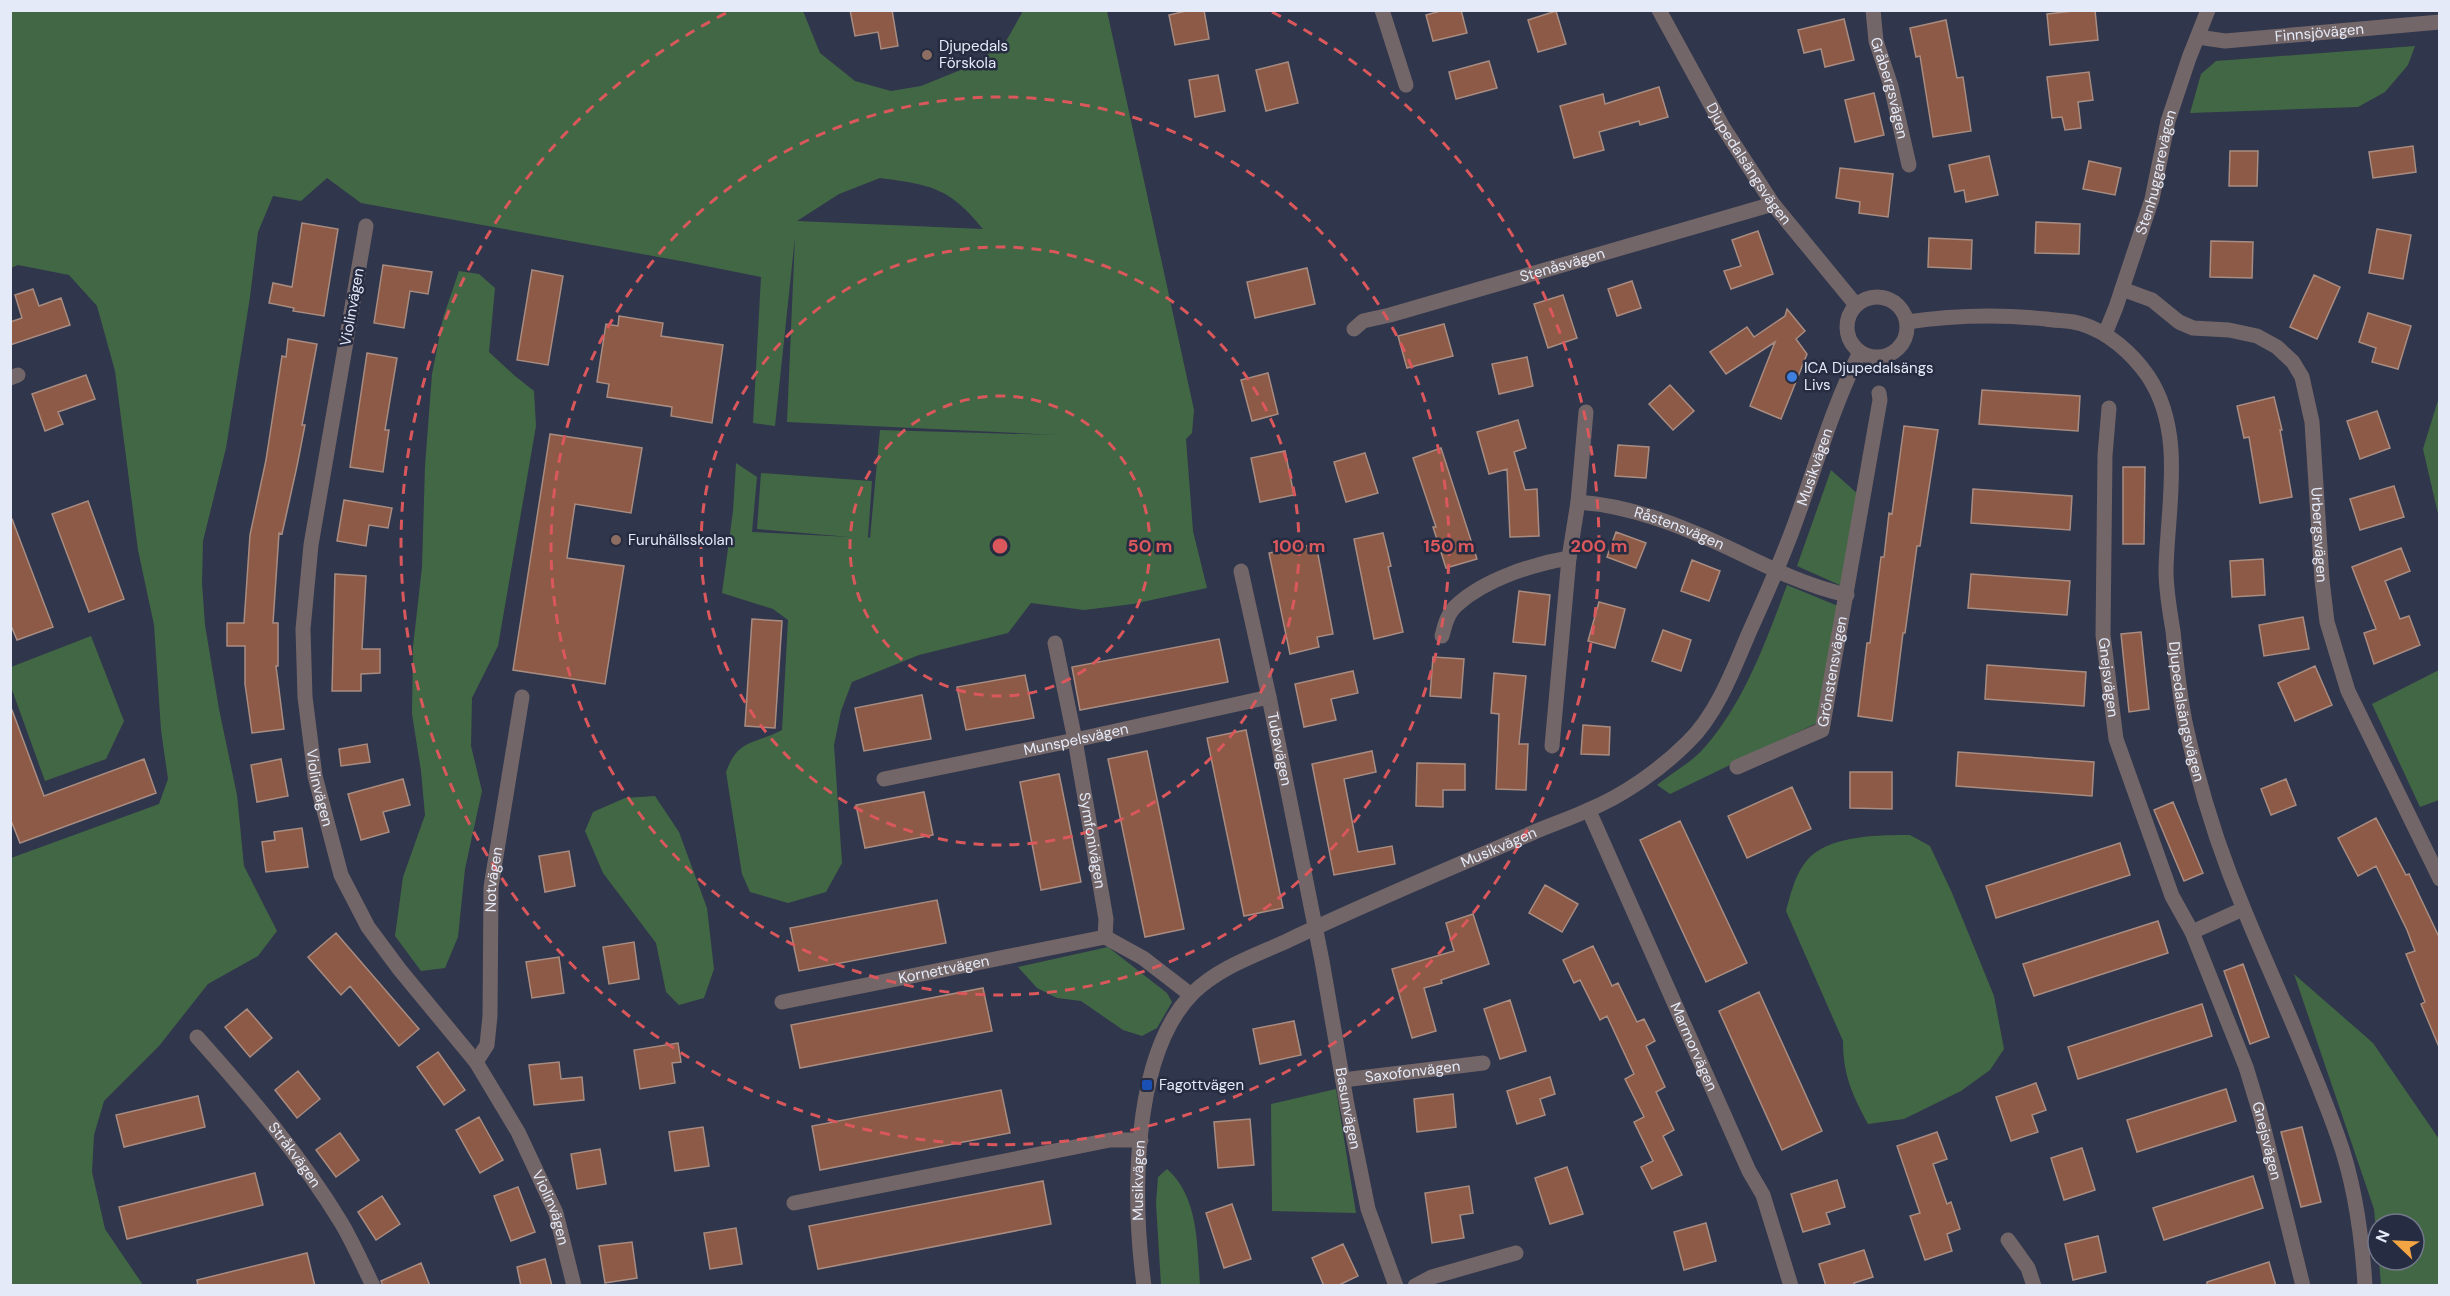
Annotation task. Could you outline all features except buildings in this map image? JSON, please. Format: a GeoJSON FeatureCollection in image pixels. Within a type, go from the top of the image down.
{"type":"FeatureCollection","features":[{"type":"Feature","properties":{"kind":"street"},"geometry":{"type":"LineString","coordinates":[[1382,10],[1406,86]]}},
{"type":"Feature","properties":{"kind":"street","name":"Djupedalsängsvägen"},"geometry":{"type":"LineString","coordinates":[[1659,10],[1723,127],[1773,204],[1857,306]]}},
{"type":"Feature","properties":{"kind":"street","name":"Gråbergsvägen"},"geometry":{"type":"LineString","coordinates":[[1873,10],[1876,41],[1891,86],[1908,165]]}},
{"type":"Feature","properties":{"kind":"street","name":"Stenhuggarevägen"},"geometry":{"type":"LineString","coordinates":[[2105,334],[2152,199],[2168,121],[2208,10]]}},
{"type":"Feature","properties":{"kind":"street","name":"Finnsjövägen"},"geometry":{"type":"LineString","coordinates":[[2198,37],[2225,41],[2439,22]]}},
{"type":"Feature","properties":{"kind":"street","name":"Stenåsvägen"},"geometry":{"type":"LineString","coordinates":[[1354,329],[1363,321],[1773,204]]}},
{"type":"Feature","properties":{"kind":"street","name":"Violinvägen"},"geometry":{"type":"LineString","coordinates":[[366,226],[311,545],[303,629],[305,697],[315,776],[341,875],[368,927],[476,1062],[518,1132],[556,1213],[574,1286]]}},
{"type":"Feature","properties":{"kind":"street","name":"Urbergsvägen"},"geometry":{"type":"LineString","coordinates":[[2122,289],[2152,300],[2179,322],[2193,328],[2229,330],[2257,336],[2277,347],[2293,362],[2302,377],[2312,422],[2322,580],[2330,633],[2348,691],[2439,879]]}},
{"type":"Feature","properties":{"kind":"street"},"geometry":{"type":"LineString","coordinates":[[1872,298],[1884,298],[1899,306],[1907,322],[1905,339],[1893,353],[1876,357],[1860,352],[1849,338],[1847,327],[1850,315],[1857,306],[1872,298]]}},
{"type":"Feature","properties":{"kind":"street","name":"Djupedalsängsvägen"},"geometry":{"type":"LineString","coordinates":[[1907,322],[1944,316],[2012,316],[2081,323],[2105,334],[2133,358],[2148,376],[2161,400],[2169,422],[2171,445],[2166,574],[2184,718],[2197,774],[2212,823],[2243,909],[2339,1138],[2354,1195],[2363,1254],[2365,1286]]}},
{"type":"Feature","properties":{"kind":"street","name":"Musikvägen"},"geometry":{"type":"LineString","coordinates":[[1144,1286],[1138,1191],[1141,1118],[1147,1085],[1171,1025],[1191,995],[1211,978],[1314,928],[1538,830],[1589,811],[1660,767],[1691,740],[1712,709],[1735,666],[1776,570],[1837,404],[1860,352]]}},
{"type":"Feature","properties":{"kind":"street","name":"Grönstensvägen"},"geometry":{"type":"LineString","coordinates":[[1737,767],[1822,730],[1877,420],[1879,393]]}},
{"type":"Feature","properties":{"kind":"street","name":"Gnejsvägen"},"geometry":{"type":"LineString","coordinates":[[2109,408],[2105,455],[2103,635],[2113,722],[2134,792],[2172,896],[2192,932],[2246,1067],[2260,1113],[2303,1286]]}},
{"type":"Feature","properties":{"kind":"street"},"geometry":{"type":"LineString","coordinates":[[1552,746],[1569,558],[1578,502],[1586,412]]}},
{"type":"Feature","properties":{"kind":"street","name":"Råstensvägen"},"geometry":{"type":"LineString","coordinates":[[1578,502],[1600,504],[1645,514],[1776,570]]}},
{"type":"Feature","properties":{"kind":"street"},"geometry":{"type":"LineString","coordinates":[[1442,636],[1448,617],[1458,604],[1497,580],[1548,562],[1569,558]]}},
{"type":"Feature","properties":{"kind":"street","name":"Grönstensvägen"},"geometry":{"type":"LineString","coordinates":[[1776,570],[1832,592],[1847,595]]}},
{"type":"Feature","properties":{"kind":"street","name":"Tubavägen"},"geometry":{"type":"LineString","coordinates":[[1241,571],[1269,697],[1314,928]]}},
{"type":"Feature","properties":{"kind":"street","name":"Symfonivägen"},"geometry":{"type":"LineString","coordinates":[[1055,643],[1075,740],[1106,919],[1105,937]]}},
{"type":"Feature","properties":{"kind":"street","name":"Notvägen"},"geometry":{"type":"LineString","coordinates":[[476,1062],[487,1045],[490,1017],[491,887],[522,697]]}},
{"type":"Feature","properties":{"kind":"street","name":"Munspelsvägen"},"geometry":{"type":"LineString","coordinates":[[884,779],[1269,697]]}},
{"type":"Feature","properties":{"kind":"street","name":"Marmorvägen"},"geometry":{"type":"LineString","coordinates":[[1589,811],[1749,1171],[1763,1195],[1791,1286]]}},
{"type":"Feature","properties":{"kind":"street"},"geometry":{"type":"LineString","coordinates":[[2192,932],[2243,909]]}},
{"type":"Feature","properties":{"kind":"street","name":"Basunvägen"},"geometry":{"type":"LineString","coordinates":[[1314,928],[1368,1209],[1396,1286]]}},
{"type":"Feature","properties":{"kind":"street"},"geometry":{"type":"LineString","coordinates":[[1105,937],[1143,958],[1191,995]]}},
{"type":"Feature","properties":{"kind":"street","name":"Kornettvägen"},"geometry":{"type":"LineString","coordinates":[[783,1002],[1105,937]]}},
{"type":"Feature","properties":{"kind":"street","name":"Stråkvägen"},"geometry":{"type":"LineString","coordinates":[[197,1037],[245,1091],[288,1146],[342,1223],[373,1286]]}},
{"type":"Feature","properties":{"kind":"street","name":"Saxofonvägen"},"geometry":{"type":"LineString","coordinates":[[1342,1080],[1484,1063]]}},
{"type":"Feature","properties":{"kind":"street"},"geometry":{"type":"LineString","coordinates":[[794,1203],[1098,1142],[1141,1140]]}},
{"type":"Feature","properties":{"kind":"street"},"geometry":{"type":"LineString","coordinates":[[2008,1240],[2028,1268],[2034,1286]]}},
{"type":"Feature","properties":{"kind":"street"},"geometry":{"type":"LineString","coordinates":[[1415,1286],[1441,1275],[1516,1253]]}},
{"type":"Feature","properties":{"kind":"green space"},"geometry":{"type":"Polygon","coordinates":[[[11,10],[803,11],[820,53],[855,81],[891,91],[921,86],[968,67],[1005,43],[1023,11],[1107,11],[1194,410],[1192,433],[1186,439],[1193,531],[1207,588],[1133,604],[1084,610],[1031,603],[1008,633],[919,655],[852,682],[841,711],[834,745],[842,863],[826,892],[788,903],[750,892],[742,874],[726,772],[741,748],[782,730],[788,620],[773,609],[722,593],[733,511],[736,463],[757,477],[752,532],[850,537],[757,529],[761,473],[872,481],[868,537],[870,538],[880,430],[1058,435],[787,422],[795,237],[775,426],[753,423],[761,277],[361,203],[327,178],[301,201],[273,196],[258,232],[226,448],[203,541],[202,583],[205,625],[237,795],[244,866],[277,931],[258,956],[208,984],[159,1046],[104,1101],[94,1135],[92,1172],[105,1229],[143,1285],[11,1285],[11,858],[159,804],[168,779],[161,730],[154,625],[138,550],[115,371],[97,306],[69,275],[18,265],[11,268],[11,10]],[[880,178],[839,194],[797,221],[983,229],[960,204],[938,190],[880,178]]]}},
{"type":"Feature","properties":{"kind":"green space"},"geometry":{"type":"Polygon","coordinates":[[[2415,46],[2408,65],[2385,92],[2358,107],[2190,113],[2201,74],[2216,61],[2415,46]]]}},
{"type":"Feature","properties":{"kind":"green space"},"geometry":{"type":"Polygon","coordinates":[[[459,271],[479,274],[495,288],[489,352],[534,391],[536,426],[498,646],[472,698],[471,746],[482,791],[465,869],[458,937],[445,968],[421,971],[395,936],[403,877],[425,815],[412,714],[413,647],[422,567],[425,466],[432,374],[443,318],[459,271]]]}},
{"type":"Feature","properties":{"kind":"green space"},"geometry":{"type":"Polygon","coordinates":[[[2439,397],[2439,518],[2423,449],[2439,397]]]}},
{"type":"Feature","properties":{"kind":"green space"},"geometry":{"type":"Polygon","coordinates":[[[1831,470],[1859,495],[1842,586],[1797,566],[1831,470]]]}},
{"type":"Feature","properties":{"kind":"green space"},"geometry":{"type":"Polygon","coordinates":[[[1787,585],[1838,606],[1817,723],[1670,794],[1657,785],[1699,753],[1731,711],[1753,671],[1787,585]]]}},
{"type":"Feature","properties":{"kind":"green space"},"geometry":{"type":"Polygon","coordinates":[[[91,636],[124,721],[106,759],[45,781],[11,687],[11,667],[91,636]]]}},
{"type":"Feature","properties":{"kind":"green space"},"geometry":{"type":"Polygon","coordinates":[[[2439,670],[2439,800],[2420,807],[2372,704],[2439,670]]]}},
{"type":"Feature","properties":{"kind":"green space"},"geometry":{"type":"Polygon","coordinates":[[[655,796],[679,832],[707,908],[714,969],[704,998],[679,1005],[666,992],[656,943],[603,873],[585,831],[593,812],[625,798],[655,796]]]}},
{"type":"Feature","properties":{"kind":"green space"},"geometry":{"type":"Polygon","coordinates":[[[1885,835],[1910,835],[1930,846],[1952,893],[1994,996],[2004,1049],[1990,1070],[1961,1091],[1904,1119],[1868,1124],[1849,1084],[1843,1041],[1786,911],[1801,868],[1811,856],[1821,849],[1845,840],[1885,835]]]}},
{"type":"Feature","properties":{"kind":"green space"},"geometry":{"type":"Polygon","coordinates":[[[1108,947],[1167,993],[1172,1002],[1157,1028],[1142,1036],[1123,1030],[1081,1001],[1057,998],[1037,988],[1018,967],[1108,947]]]}},
{"type":"Feature","properties":{"kind":"green space"},"geometry":{"type":"Polygon","coordinates":[[[2294,974],[2373,1043],[2439,1139],[2439,1285],[2381,1285],[2380,1272],[2426,1272],[2426,1212],[2374,1212],[2294,974]]]}},
{"type":"Feature","properties":{"kind":"green space"},"geometry":{"type":"Polygon","coordinates":[[[1336,1089],[1356,1213],[1272,1211],[1271,1104],[1336,1089]]]}},
{"type":"Feature","properties":{"kind":"green space"},"geometry":{"type":"Polygon","coordinates":[[[1167,1169],[1185,1193],[1191,1208],[1197,1239],[1200,1285],[1161,1285],[1156,1203],[1158,1177],[1167,1169]]]}},
{"type":"Feature","properties":{"kind":"place","name":"Djupedals Förskola"},"geometry":{"type":"Point","coordinates":[927,55]}},
{"type":"Feature","properties":{"kind":"place","name":"ICA Djupedalsängs Livs"},"geometry":{"type":"Point","coordinates":[1792,377]}},
{"type":"Feature","properties":{"kind":"place","name":"Furuhällsskolan"},"geometry":{"type":"Point","coordinates":[616,540]}},
{"type":"Feature","properties":{"kind":"place","name":"Fagottvägen"},"geometry":{"type":"Point","coordinates":[1147,1085]}}]}
